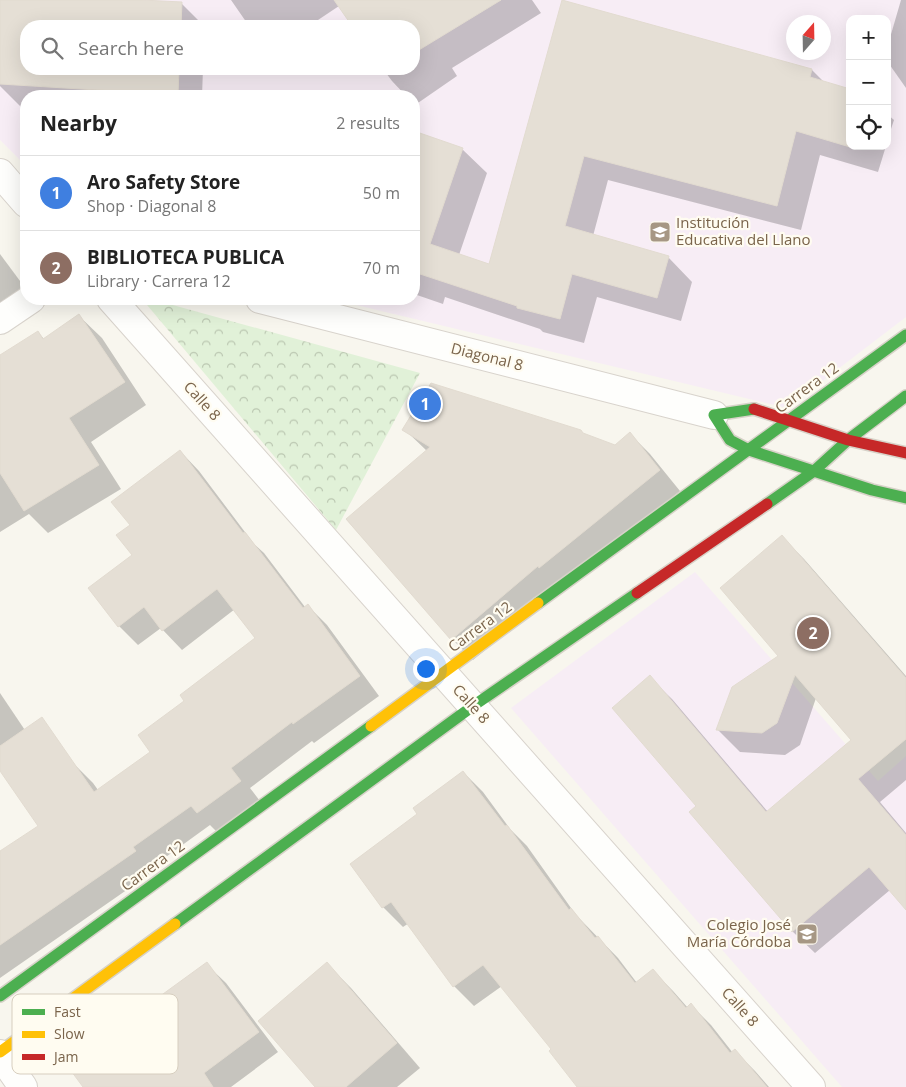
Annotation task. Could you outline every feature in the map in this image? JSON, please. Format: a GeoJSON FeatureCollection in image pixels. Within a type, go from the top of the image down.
{"type":"FeatureCollection","features":[{"type":"Feature","properties":{"kind":"street"},"geometry":{"type":"LineString","coordinates":[[0,174],[20,196]]}},
{"type":"Feature","properties":{"kind":"street"},"geometry":{"type":"LineString","coordinates":[[0,320],[22,305]]}},
{"type":"Feature","properties":{"kind":"street","name":"Calle 8"},"geometry":{"type":"LineString","coordinates":[[116,305],[811,1087]]}},
{"type":"Feature","properties":{"kind":"street","name":"Diagonal 8"},"geometry":{"type":"LineString","coordinates":[[283,305],[714,415],[753,409],[848,440],[906,453]]}},
{"type":"Feature","properties":{"kind":"street","name":"Carrera 12"},"geometry":{"type":"LineString","coordinates":[[0,996],[906,335]]}},
{"type":"Feature","properties":{"kind":"street"},"geometry":{"type":"LineString","coordinates":[[80,994],[473,706],[814,471],[848,440],[906,396]]}},
{"type":"Feature","properties":{"kind":"street"},"geometry":{"type":"LineString","coordinates":[[714,415],[730,440],[749,450],[872,490],[906,498]]}},
{"type":"Feature","properties":{"kind":"street"},"geometry":{"type":"LineString","coordinates":[[12,1044],[0,1053],[12,1071]]}},
{"type":"Feature","properties":{"kind":"street"},"geometry":{"type":"LineString","coordinates":[[14,1074],[23,1087]]}},
{"type":"Feature","properties":{"kind":"shaded area","name":"Institución Educativa del Llano"},"geometry":{"type":"Polygon","coordinates":[[[0,0],[906,0],[906,317],[787,408],[356,305],[420,305],[420,90],[20,90],[20,160],[0,140],[0,0]]]}},
{"type":"Feature","properties":{"kind":"shaded area","name":"Colegio José María Córdoba"},"geometry":{"type":"Polygon","coordinates":[[[695,572],[878,781],[906,756],[906,1087],[842,1087],[511,708],[695,572]]]}},
{"type":"Feature","properties":{"kind":"green space"},"geometry":{"type":"Polygon","coordinates":[[[147,305],[173,305],[420,373],[336,530],[147,305]]]}},
{"type":"Feature","properties":{"kind":"building"},"geometry":{"type":"Polygon","coordinates":[[[0,0],[142,0],[182,2],[181,20],[20,20],[20,75],[179,75],[178,90],[97,90],[0,84],[0,0]]]}},
{"type":"Feature","properties":{"kind":"building"},"geometry":{"type":"Polygon","coordinates":[[[334,0],[501,0],[420,49],[420,20],[348,20],[334,0]]]}},
{"type":"Feature","properties":{"kind":"building"},"geometry":{"type":"Polygon","coordinates":[[[562,0],[812,69],[810,77],[846,88],[846,146],[796,131],[777,206],[584,156],[565,226],[669,256],[657,298],[572,274],[560,319],[517,308],[517,306],[420,274],[420,133],[463,148],[430,244],[489,264],[562,0]]]}},
{"type":"Feature","properties":{"kind":"building"},"geometry":{"type":"Polygon","coordinates":[[[79,314],[125,382],[69,418],[99,465],[24,511],[0,473],[0,355],[38,331],[43,339],[79,314]]]}},
{"type":"Feature","properties":{"kind":"building"},"geometry":{"type":"Polygon","coordinates":[[[431,383],[581,430],[583,433],[615,445],[630,432],[660,470],[539,568],[538,566],[451,640],[346,519],[430,447],[402,430],[431,383]]]}},
{"type":"Feature","properties":{"kind":"building"},"geometry":{"type":"Polygon","coordinates":[[[180,450],[303,608],[308,604],[360,676],[293,724],[292,722],[231,768],[241,781],[197,813],[191,806],[133,847],[136,851],[0,945],[0,851],[38,826],[0,771],[0,746],[42,717],[94,792],[150,752],[138,735],[184,701],[180,695],[255,638],[217,589],[162,631],[144,607],[118,627],[88,588],[132,555],[116,535],[130,525],[111,502],[180,450]]]}},
{"type":"Feature","properties":{"kind":"building"},"geometry":{"type":"Polygon","coordinates":[[[782,535],[906,678],[906,739],[858,779],[906,835],[906,910],[869,867],[792,932],[689,812],[696,806],[612,708],[650,675],[766,812],[851,740],[795,675],[777,723],[762,733],[716,730],[732,687],[778,656],[720,588],[782,535]]]}},
{"type":"Feature","properties":{"kind":"building"},"geometry":{"type":"Polygon","coordinates":[[[463,771],[505,826],[507,825],[569,910],[571,908],[595,938],[598,936],[635,983],[653,969],[686,1008],[691,1003],[730,1053],[735,1049],[767,1087],[577,1087],[549,1051],[551,1049],[483,965],[453,987],[391,902],[382,908],[350,864],[417,814],[413,808],[463,771]]]}},
{"type":"Feature","properties":{"kind":"building"},"geometry":{"type":"Polygon","coordinates":[[[207,962],[259,1032],[204,1073],[213,1087],[83,1087],[73,1074],[178,1074],[178,994],[163,994],[207,962]]]}},
{"type":"Feature","properties":{"kind":"building"},"geometry":{"type":"Polygon","coordinates":[[[327,962],[397,1043],[346,1087],[315,1087],[258,1021],[327,962]]]}},
{"type":"Feature","properties":{"kind":"traffic: fast"},"geometry":{"type":"LineString","coordinates":[[538,603],[906,335]]}},
{"type":"Feature","properties":{"kind":"traffic: fast"},"geometry":{"type":"LineString","coordinates":[[767,504],[814,471],[848,440],[906,396]]}},
{"type":"Feature","properties":{"kind":"traffic: fast"},"geometry":{"type":"LineString","coordinates":[[754,409],[714,415],[730,440],[749,450],[872,490],[906,498]]}},
{"type":"Feature","properties":{"kind":"traffic: fast"},"geometry":{"type":"LineString","coordinates":[[175,924],[473,706],[637,593]]}},
{"type":"Feature","properties":{"kind":"traffic: fast"},"geometry":{"type":"LineString","coordinates":[[0,996],[371,726]]}},
{"type":"Feature","properties":{"kind":"traffic: slow"},"geometry":{"type":"LineString","coordinates":[[371,726],[538,603]]}},
{"type":"Feature","properties":{"kind":"traffic: slow"},"geometry":{"type":"LineString","coordinates":[[79,994],[175,924]]}},
{"type":"Feature","properties":{"kind":"traffic: slow"},"geometry":{"type":"LineString","coordinates":[[0,1052],[12,1043]]}},
{"type":"Feature","properties":{"kind":"traffic: jam"},"geometry":{"type":"LineString","coordinates":[[754,409],[848,440],[906,453]]}},
{"type":"Feature","properties":{"kind":"traffic: jam"},"geometry":{"type":"LineString","coordinates":[[637,593],[767,504]]}},
{"type":"Feature","properties":{"kind":"place","name":"Institución Educativa del Llano"},"geometry":{"type":"Point","coordinates":[660,232]}},
{"type":"Feature","properties":{"kind":"place","name":"Aro Safety Store"},"geometry":{"type":"Point","coordinates":[425,404]}},
{"type":"Feature","properties":{"kind":"place","name":"BIBLIOTECA PUBLICA"},"geometry":{"type":"Point","coordinates":[813,633]}},
{"type":"Feature","properties":{"kind":"place","name":"Colegio José María Córdoba"},"geometry":{"type":"Point","coordinates":[807,934]}}]}
